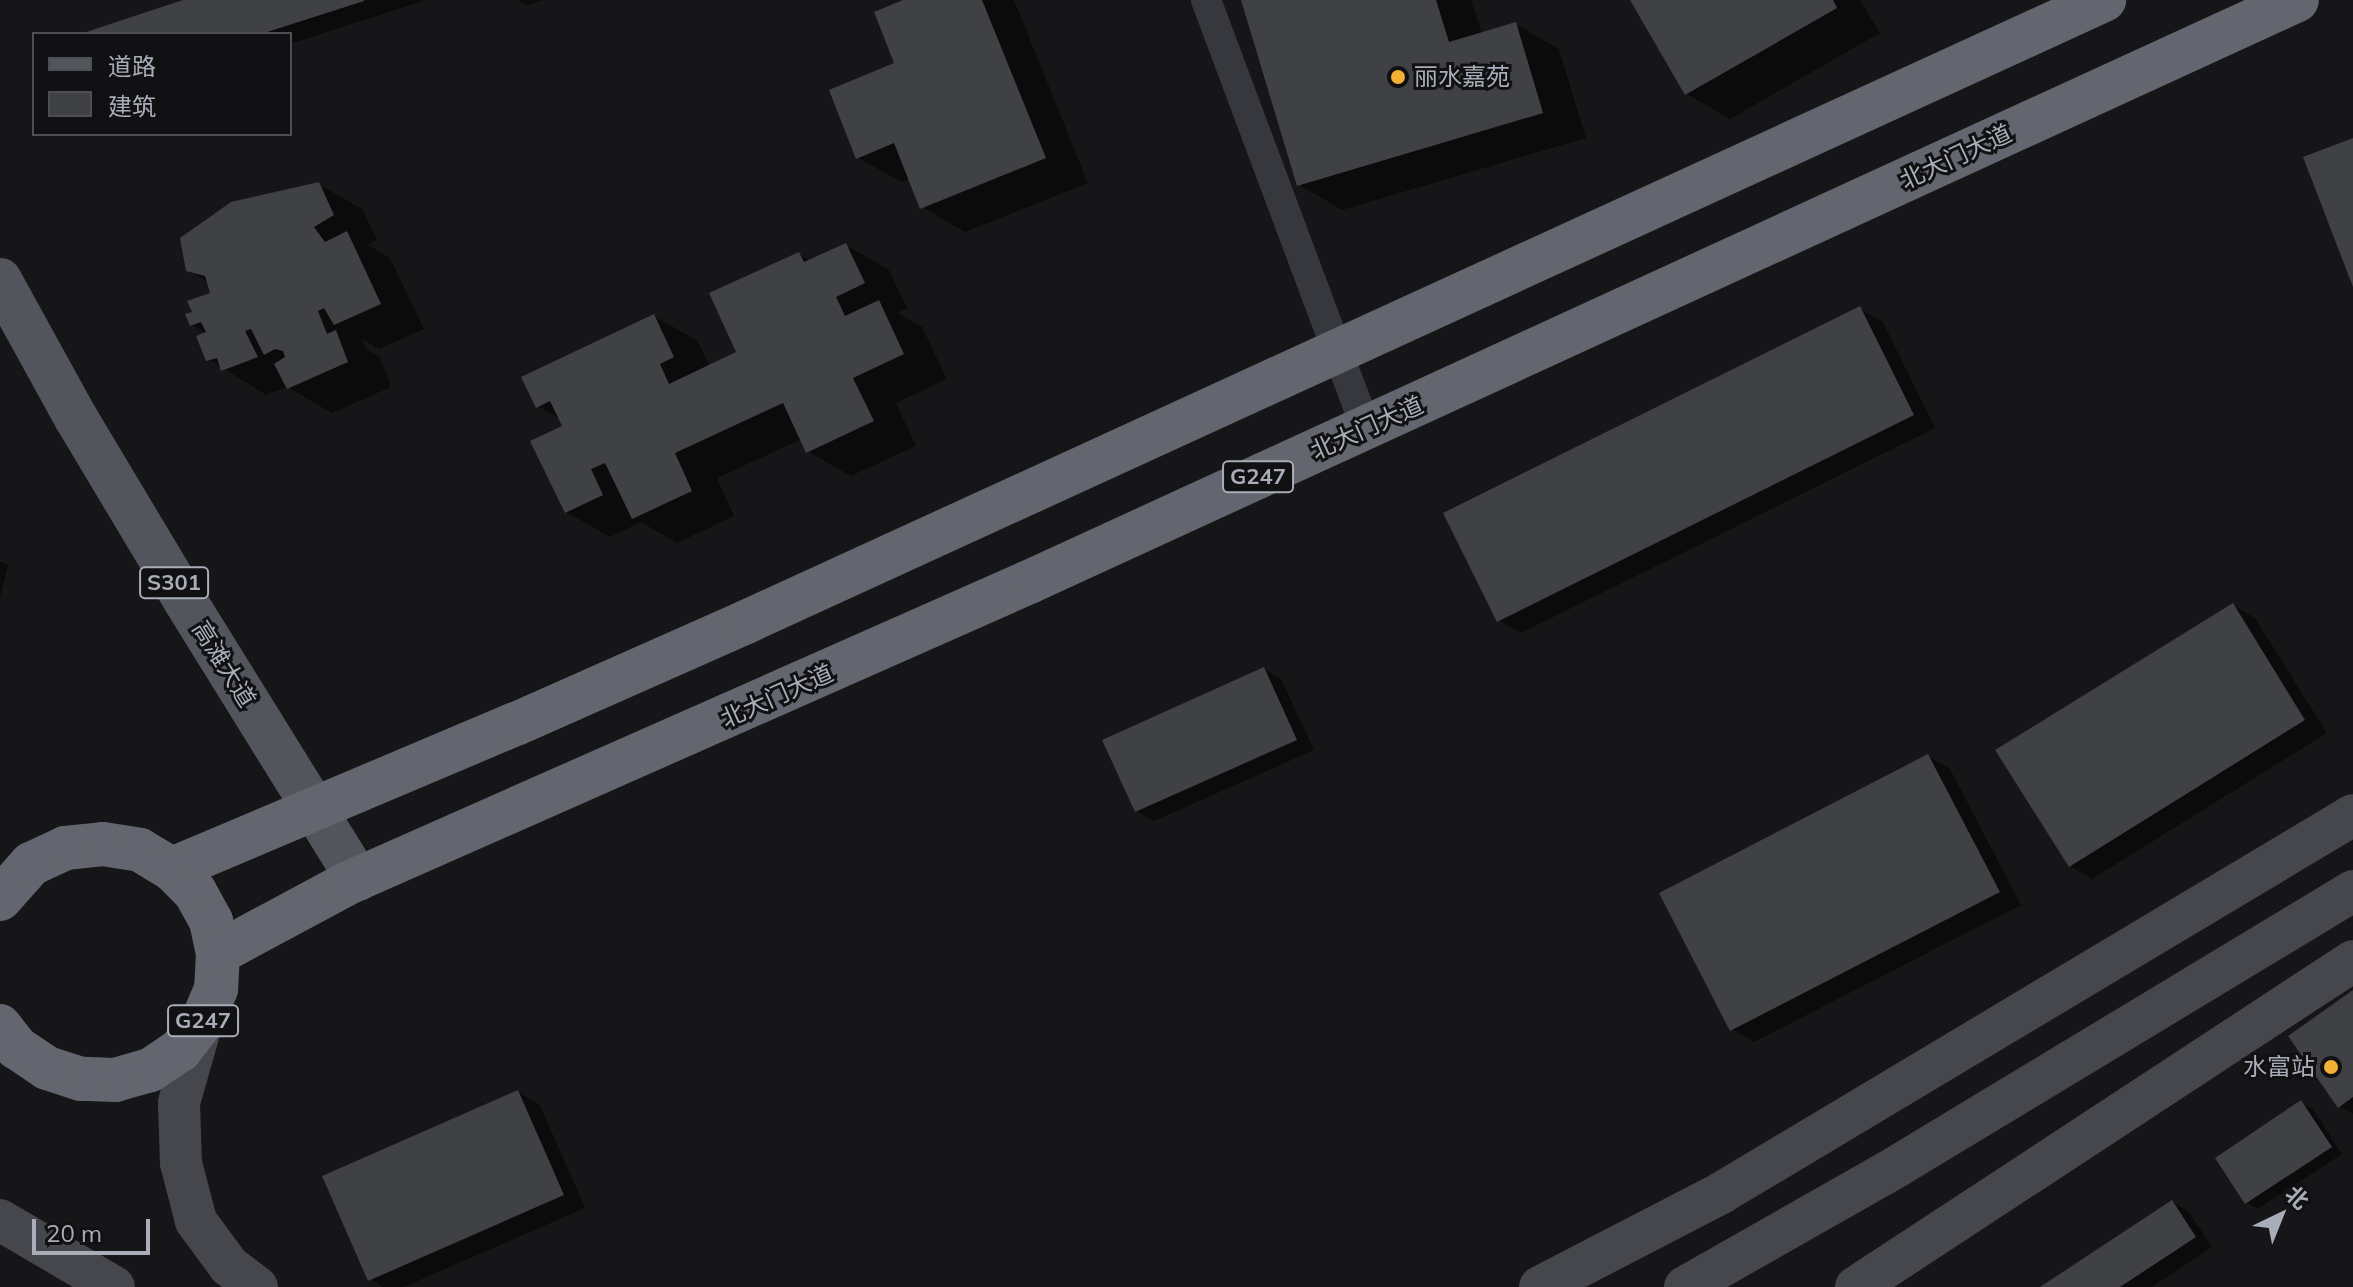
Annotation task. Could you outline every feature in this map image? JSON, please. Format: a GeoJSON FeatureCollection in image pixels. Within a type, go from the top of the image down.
{"type":"FeatureCollection","features":[{"type":"Feature","properties":{"kind":"highway"},"geometry":{"type":"LineString","coordinates":[[172,869],[746,622],[2104,0]]}},
{"type":"Feature","properties":{"kind":"highway","name":"北大门大道"},"geometry":{"type":"LineString","coordinates":[[218,953],[358,879],[793,688],[2297,0]]}},
{"type":"Feature","properties":{"kind":"highway","name":"G247"},"geometry":{"type":"LineString","coordinates":[[0,899],[31,864],[65,848],[103,844],[140,850],[172,869],[195,892],[211,921],[218,953],[216,989],[202,1022],[170,1056],[150,1070],[116,1080],[69,1075],[47,1068],[6,1042]]}},
{"type":"Feature","properties":{"kind":"main road","name":"高滩大道"},"geometry":{"type":"LineString","coordinates":[[0,280],[100,458],[358,879]]}},
{"type":"Feature","properties":{"kind":"main road"},"geometry":{"type":"LineString","coordinates":[[1540,1287],[1721,1193],[2353,815]]}},
{"type":"Feature","properties":{"kind":"main road"},"geometry":{"type":"LineString","coordinates":[[1685,1287],[1896,1167],[2353,891]]}},
{"type":"Feature","properties":{"kind":"main road"},"geometry":{"type":"LineString","coordinates":[[1856,1287],[2353,961]]}},
{"type":"Feature","properties":{"kind":"main road"},"geometry":{"type":"LineString","coordinates":[[202,1022],[179,1103],[181,1163],[196,1221],[229,1266],[257,1287]]}},
{"type":"Feature","properties":{"kind":"main road"},"geometry":{"type":"LineString","coordinates":[[0,1220],[114,1287]]}},
{"type":"Feature","properties":{"kind":"street"},"geometry":{"type":"LineString","coordinates":[[1206,0],[1366,428]]}},
{"type":"Feature","properties":{"kind":"building"},"geometry":{"type":"Polygon","coordinates":[[[183,0],[364,0],[267,32],[86,32],[183,0]]]}},
{"type":"Feature","properties":{"kind":"building"},"geometry":{"type":"Polygon","coordinates":[[[903,0],[982,0],[1046,158],[920,209],[894,143],[856,159],[829,90],[894,63],[874,12],[903,0]]]}},
{"type":"Feature","properties":{"kind":"building","name":"丽水嘉苑"},"geometry":{"type":"Polygon","coordinates":[[[1241,0],[1436,0],[1449,42],[1516,22],[1543,113],[1297,186],[1241,0]]]}},
{"type":"Feature","properties":{"kind":"building"},"geometry":{"type":"Polygon","coordinates":[[[1630,0],[1833,0],[1837,8],[1685,95],[1630,0]]]}},
{"type":"Feature","properties":{"kind":"building"},"geometry":{"type":"Polygon","coordinates":[[[2353,138],[2353,287],[2303,157],[2353,138]]]}},
{"type":"Feature","properties":{"kind":"building"},"geometry":{"type":"Polygon","coordinates":[[[319,182],[334,215],[314,227],[325,242],[347,231],[381,304],[334,325],[324,308],[318,311],[327,334],[336,330],[348,362],[287,389],[274,364],[285,357],[283,351],[275,349],[264,355],[251,329],[245,331],[258,357],[221,371],[217,358],[206,361],[196,336],[206,332],[201,322],[190,326],[185,314],[192,312],[187,301],[210,293],[205,276],[186,271],[180,238],[231,202],[319,182]]]}},
{"type":"Feature","properties":{"kind":"building"},"geometry":{"type":"Polygon","coordinates":[[[846,243],[865,283],[836,297],[845,316],[879,300],[904,354],[853,378],[874,421],[806,453],[783,403],[675,453],[692,491],[632,519],[605,463],[591,469],[603,495],[565,513],[530,441],[562,426],[550,401],[536,408],[521,377],[654,314],[674,357],[660,364],[669,384],[736,352],[709,293],[799,252],[804,262],[846,243]]]}},
{"type":"Feature","properties":{"kind":"building"},"geometry":{"type":"Polygon","coordinates":[[[1860,306],[1914,415],[1497,622],[1443,513],[1860,306]]]}},
{"type":"Feature","properties":{"kind":"building"},"geometry":{"type":"Polygon","coordinates":[[[2233,603],[2305,720],[2069,867],[1995,750],[2233,603]]]}},
{"type":"Feature","properties":{"kind":"building"},"geometry":{"type":"Polygon","coordinates":[[[1264,667],[1297,740],[1135,812],[1102,740],[1264,667]]]}},
{"type":"Feature","properties":{"kind":"building"},"geometry":{"type":"Polygon","coordinates":[[[1928,754],[2000,892],[1730,1031],[1659,893],[1928,754]]]}},
{"type":"Feature","properties":{"kind":"building","name":"水富站"},"geometry":{"type":"Polygon","coordinates":[[[2353,990],[2353,1097],[2338,1108],[2288,1036],[2353,990]]]}},
{"type":"Feature","properties":{"kind":"building"},"geometry":{"type":"Polygon","coordinates":[[[518,1090],[564,1195],[368,1281],[322,1176],[518,1090]]]}},
{"type":"Feature","properties":{"kind":"building"},"geometry":{"type":"Polygon","coordinates":[[[2301,1100],[2332,1147],[2245,1204],[2215,1158],[2301,1100]]]}},
{"type":"Feature","properties":{"kind":"building"},"geometry":{"type":"Polygon","coordinates":[[[2172,1200],[2196,1237],[2120,1287],[2040,1287],[2172,1200]]]}},
{"type":"Feature","properties":{"kind":"place","name":"丽水嘉苑"},"geometry":{"type":"Point","coordinates":[1398,77]}},
{"type":"Feature","properties":{"kind":"place","name":"水富站"},"geometry":{"type":"Point","coordinates":[2331,1067]}}]}
